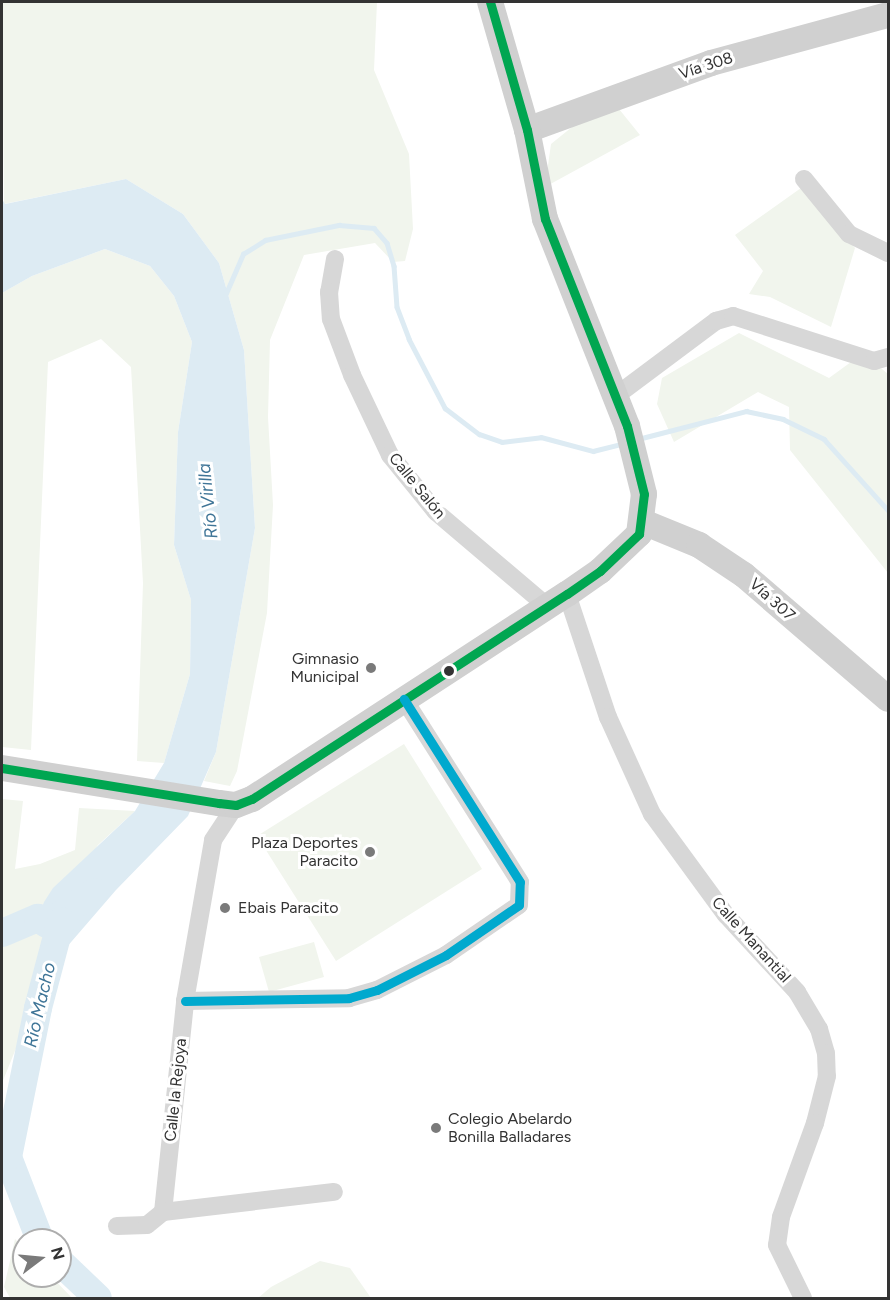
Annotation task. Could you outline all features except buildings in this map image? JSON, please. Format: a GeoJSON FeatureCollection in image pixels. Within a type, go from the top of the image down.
{"type":"FeatureCollection","features":[{"type":"Feature","properties":{"kind":"main road"},"geometry":{"type":"LineString","coordinates":[[2,768],[121,790],[227,804],[252,799],[558,600],[630,544],[643,522],[644,494],[627,426],[617,395],[545,219],[527,129],[490,2]]}},
{"type":"Feature","properties":{"kind":"main road","name":"Vía 308"},"geometry":{"type":"LineString","coordinates":[[527,129],[711,63],[888,15]]}},
{"type":"Feature","properties":{"kind":"main road","name":"Vía 307"},"geometry":{"type":"LineString","coordinates":[[643,522],[699,545],[744,575],[888,699]]}},
{"type":"Feature","properties":{"kind":"street"},"geometry":{"type":"LineString","coordinates":[[804,179],[849,234],[888,253]]}},
{"type":"Feature","properties":{"kind":"street","name":"Calle Salón"},"geometry":{"type":"LineString","coordinates":[[335,259],[329,292],[331,319],[352,375],[390,455],[435,512],[558,600]]}},
{"type":"Feature","properties":{"kind":"street"},"geometry":{"type":"LineString","coordinates":[[617,395],[716,321],[733,316],[874,361],[888,357]]}},
{"type":"Feature","properties":{"kind":"street","name":"Calle Manantial"},"geometry":{"type":"LineString","coordinates":[[558,600],[652,814],[719,907],[797,992],[819,1029],[826,1053],[827,1076],[815,1123],[781,1217],[777,1245],[803,1299]]}},
{"type":"Feature","properties":{"kind":"street"},"geometry":{"type":"LineString","coordinates":[[185,1001],[349,998],[377,990],[446,955],[519,905],[520,882],[404,699]]}},
{"type":"Feature","properties":{"kind":"street","name":"Calle la Rejoya"},"geometry":{"type":"LineString","coordinates":[[162,1212],[185,1001],[213,840],[227,804]]}},
{"type":"Feature","properties":{"kind":"street"},"geometry":{"type":"LineString","coordinates":[[117,1226],[147,1225],[162,1212],[334,1192]]}},
{"type":"Feature","properties":{"kind":"shaded area"},"geometry":{"type":"Polygon","coordinates":[[[2,2],[377,2],[374,70],[409,154],[413,229],[405,261],[393,262],[375,243],[304,255],[270,340],[268,417],[273,505],[267,613],[237,771],[230,786],[204,781],[216,752],[255,528],[244,350],[219,263],[183,214],[126,179],[4,204],[2,2]]]}},
{"type":"Feature","properties":{"kind":"shaded area"},"geometry":{"type":"Polygon","coordinates":[[[619,109],[640,135],[545,187],[551,144],[577,123],[619,109]]]}},
{"type":"Feature","properties":{"kind":"shaded area"},"geometry":{"type":"Polygon","coordinates":[[[801,188],[855,248],[831,327],[770,297],[749,294],[763,271],[735,235],[801,188]]]}},
{"type":"Feature","properties":{"kind":"shaded area"},"geometry":{"type":"Polygon","coordinates":[[[105,249],[150,266],[174,296],[192,342],[178,432],[174,545],[191,600],[190,674],[164,763],[137,761],[143,583],[131,367],[101,339],[48,362],[31,750],[2,747],[2,293],[32,276],[105,249]]]}},
{"type":"Feature","properties":{"kind":"shaded area"},"geometry":{"type":"Polygon","coordinates":[[[739,333],[829,378],[851,362],[882,369],[888,374],[888,573],[790,450],[789,407],[758,392],[674,442],[657,404],[662,378],[739,333]]]}},
{"type":"Feature","properties":{"kind":"shaded area","name":"Plaza Deportes Paracito"},"geometry":{"type":"Polygon","coordinates":[[[404,744],[482,869],[336,961],[257,836],[404,744]]]}},
{"type":"Feature","properties":{"kind":"shaded area"},"geometry":{"type":"Polygon","coordinates":[[[2,799],[23,801],[15,869],[40,864],[75,850],[79,808],[135,811],[98,845],[47,924],[61,918],[51,962],[2,1083],[2,799]]]}},
{"type":"Feature","properties":{"kind":"shaded area"},"geometry":{"type":"Polygon","coordinates":[[[314,942],[324,977],[269,992],[259,957],[314,942]]]}},
{"type":"Feature","properties":{"kind":"shaded area"},"geometry":{"type":"Polygon","coordinates":[[[12,1252],[12,1288],[62,1288],[72,1298],[10,1298],[4,1287],[12,1252]]]}},
{"type":"Feature","properties":{"kind":"shaded area"},"geometry":{"type":"Polygon","coordinates":[[[320,1261],[350,1268],[371,1298],[258,1298],[271,1287],[320,1261]]]}},
{"type":"Feature","properties":{"kind":"water"},"geometry":{"type":"Polygon","coordinates":[[[126,179],[183,214],[219,263],[244,350],[255,528],[216,752],[188,816],[116,890],[53,963],[62,916],[47,924],[38,918],[44,902],[53,888],[135,811],[164,763],[190,674],[191,600],[174,545],[178,432],[192,342],[174,296],[150,266],[105,249],[32,276],[2,293],[2,199],[5,204],[126,179]]]}},
{"type":"Feature","properties":{"kind":"waterway"},"geometry":{"type":"LineString","coordinates":[[224,298],[243,254],[265,240],[339,225],[374,228],[387,243],[394,266],[397,307],[409,339],[445,408],[479,434],[502,442],[541,437],[593,451],[624,443]]}},
{"type":"Feature","properties":{"kind":"waterway"},"geometry":{"type":"LineString","coordinates":[[638,439],[746,411],[783,419],[824,439],[888,510]]}},
{"type":"Feature","properties":{"kind":"waterway","name":"Río Virilla"},"geometry":{"type":"LineString","coordinates":[[2,933],[38,918],[47,924],[94,892]]}},
{"type":"Feature","properties":{"kind":"waterway","name":"Río Macho"},"geometry":{"type":"LineString","coordinates":[[35,1228],[8,1157],[38,1008],[61,921]]}},
{"type":"Feature","properties":{"kind":"waterway","name":"Río Macho"},"geometry":{"type":"LineString","coordinates":[[72,1273],[98,1298]]}},
{"type":"Feature","properties":{"kind":"transit line"},"geometry":{"type":"LineString","coordinates":[[2,768],[236,805],[252,799],[567,594],[600,571],[639,534],[644,494],[627,426],[545,219],[527,130],[490,2]]}},
{"type":"Feature","properties":{"kind":"transit line"},"geometry":{"type":"LineString","coordinates":[[185,1001],[349,998],[377,990],[446,955],[519,905],[520,882],[404,699]]}},
{"type":"Feature","properties":{"kind":"place","name":"Gimnasio Municipal"},"geometry":{"type":"Point","coordinates":[371,668]}},
{"type":"Feature","properties":{"kind":"place","name":"Plaza Deportes Paracito"},"geometry":{"type":"Point","coordinates":[370,852]}},
{"type":"Feature","properties":{"kind":"place","name":"Ebais Paracito"},"geometry":{"type":"Point","coordinates":[225,908]}},
{"type":"Feature","properties":{"kind":"place","name":"Colegio Abelardo Bonilla Balladares"},"geometry":{"type":"Point","coordinates":[436,1128]}}]}
